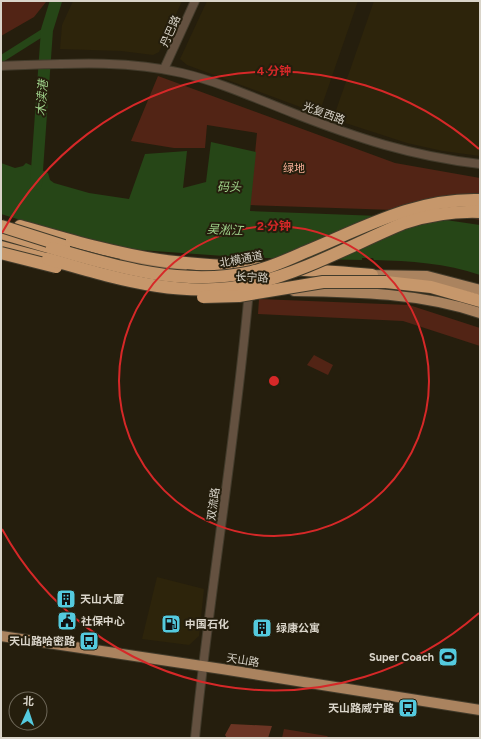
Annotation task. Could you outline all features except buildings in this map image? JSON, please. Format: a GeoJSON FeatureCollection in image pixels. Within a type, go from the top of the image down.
{"type":"FeatureCollection","features":[{"type":"Feature","properties":{"kind":"highway","name":"北横通道"},"geometry":{"type":"LineString","coordinates":[[1,233],[81,257],[132,270],[201,277],[235,275],[269,267],[400,212],[419,206],[440,202],[480,200]]}},
{"type":"Feature","properties":{"kind":"highway"},"geometry":{"type":"LineString","coordinates":[[1,253],[130,282],[157,286],[219,289],[254,284],[294,270],[404,223],[442,214],[480,212]]}},
{"type":"Feature","properties":{"kind":"highway"},"geometry":{"type":"LineString","coordinates":[[1,223],[20,232],[132,266],[201,277]]}},
{"type":"Feature","properties":{"kind":"highway"},"geometry":{"type":"LineString","coordinates":[[1,223],[110,250],[159,260],[275,268],[330,270],[372,275]]}},
{"type":"Feature","properties":{"kind":"highway"},"geometry":{"type":"LineString","coordinates":[[1,248],[130,282]]}},
{"type":"Feature","properties":{"kind":"highway"},"geometry":{"type":"LineString","coordinates":[[46,264],[130,288],[180,295],[239,296],[323,282],[365,280],[407,283],[432,287],[480,301]]}},
{"type":"Feature","properties":{"kind":"main road","name":"长宁路"},"geometry":{"type":"LineString","coordinates":[[1,233],[106,260],[151,266],[250,273],[427,276],[480,290]]}},
{"type":"Feature","properties":{"kind":"main road","name":"长宁路"},"geometry":{"type":"LineString","coordinates":[[1,248],[48,262],[103,275],[249,290],[370,292],[444,302],[480,313]]}},
{"type":"Feature","properties":{"kind":"main road","name":"天山路"},"geometry":{"type":"LineString","coordinates":[[1,636],[480,710]]}},
{"type":"Feature","properties":{"kind":"street","name":"丹巴路"},"geometry":{"type":"LineString","coordinates":[[164,69],[195,1]]}},
{"type":"Feature","properties":{"kind":"street","name":"光复西路"},"geometry":{"type":"LineString","coordinates":[[1,66],[101,62],[164,69],[222,85],[386,146],[416,154],[480,164]]}},
{"type":"Feature","properties":{"kind":"street","name":"双流路"},"geometry":{"type":"LineString","coordinates":[[195,738],[203,666],[232,450],[250,273]]}},
{"type":"Feature","properties":{"kind":"shaded area"},"geometry":{"type":"Polygon","coordinates":[[[73,1],[182,1],[159,52],[153,55],[121,51],[60,49],[62,25],[73,1]]]}},
{"type":"Feature","properties":{"kind":"shaded area"},"geometry":{"type":"Polygon","coordinates":[[[207,1],[358,1],[319,114],[187,65],[180,59],[207,1]]]}},
{"type":"Feature","properties":{"kind":"shaded area"},"geometry":{"type":"Polygon","coordinates":[[[374,1],[480,1],[480,156],[443,151],[407,143],[333,119],[374,1]]]}},
{"type":"Feature","properties":{"kind":"shaded area"},"geometry":{"type":"Polygon","coordinates":[[[157,577],[204,589],[199,636],[189,645],[142,639],[157,577]]]}},
{"type":"Feature","properties":{"kind":"shaded area"},"geometry":{"type":"Polygon","coordinates":[[[231,724],[272,726],[268,738],[227,738],[225,735],[231,724]]]}},
{"type":"Feature","properties":{"kind":"green space"},"geometry":{"type":"Polygon","coordinates":[[[1,1],[46,2],[34,17],[1,36],[1,1]]]}},
{"type":"Feature","properties":{"kind":"green space","name":"绿地"},"geometry":{"type":"Polygon","coordinates":[[[158,76],[395,163],[480,178],[480,220],[424,211],[250,205],[257,133],[207,125],[205,148],[174,148],[131,141],[158,76]]]}},
{"type":"Feature","properties":{"kind":"green space"},"geometry":{"type":"Polygon","coordinates":[[[259,299],[409,305],[480,328],[480,346],[403,321],[258,314],[259,299]]]}},
{"type":"Feature","properties":{"kind":"green space"},"geometry":{"type":"Polygon","coordinates":[[[314,355],[333,365],[328,375],[307,365],[314,355]]]}},
{"type":"Feature","properties":{"kind":"green space"},"geometry":{"type":"Polygon","coordinates":[[[284,729],[327,736],[329,738],[282,738],[284,729]]]}},
{"type":"Feature","properties":{"kind":"water"},"geometry":{"type":"Polygon","coordinates":[[[211,142],[256,152],[250,211],[432,218],[480,225],[480,275],[441,265],[374,260],[373,258],[362,258],[362,260],[264,258],[264,255],[238,254],[238,257],[112,248],[1,214],[1,163],[15,168],[23,166],[26,163],[48,173],[50,180],[54,183],[89,193],[129,199],[145,154],[187,151],[183,188],[206,182],[211,142]]]}},
{"type":"Feature","properties":{"kind":"waterway","name":"木渎港"},"geometry":{"type":"LineString","coordinates":[[36,184],[47,30],[56,1]]}},
{"type":"Feature","properties":{"kind":"waterway"},"geometry":{"type":"LineString","coordinates":[[1,59],[47,30]]}},
{"type":"Feature","properties":{"kind":"place","name":"天山大厦"},"geometry":{"type":"Point","coordinates":[66,599]}},
{"type":"Feature","properties":{"kind":"place","name":"社保中心"},"geometry":{"type":"Point","coordinates":[67,621]}},
{"type":"Feature","properties":{"kind":"place","name":"中国石化"},"geometry":{"type":"Point","coordinates":[171,624]}},
{"type":"Feature","properties":{"kind":"place","name":"绿康公寓"},"geometry":{"type":"Point","coordinates":[262,628]}},
{"type":"Feature","properties":{"kind":"place","name":"天山路哈密路"},"geometry":{"type":"Point","coordinates":[89,641]}},
{"type":"Feature","properties":{"kind":"place","name":"Super Coach"},"geometry":{"type":"Point","coordinates":[448,657]}},
{"type":"Feature","properties":{"kind":"place","name":"天山路威宁路"},"geometry":{"type":"Point","coordinates":[408,708]}},
{"type":"Feature","properties":{"kind":"water label","name":"码头"},"geometry":{"type":"Point","coordinates":[229,187]}},
{"type":"Feature","properties":{"kind":"water label","name":"吴淞江"},"geometry":{"type":"Point","coordinates":[225,230]}}]}
